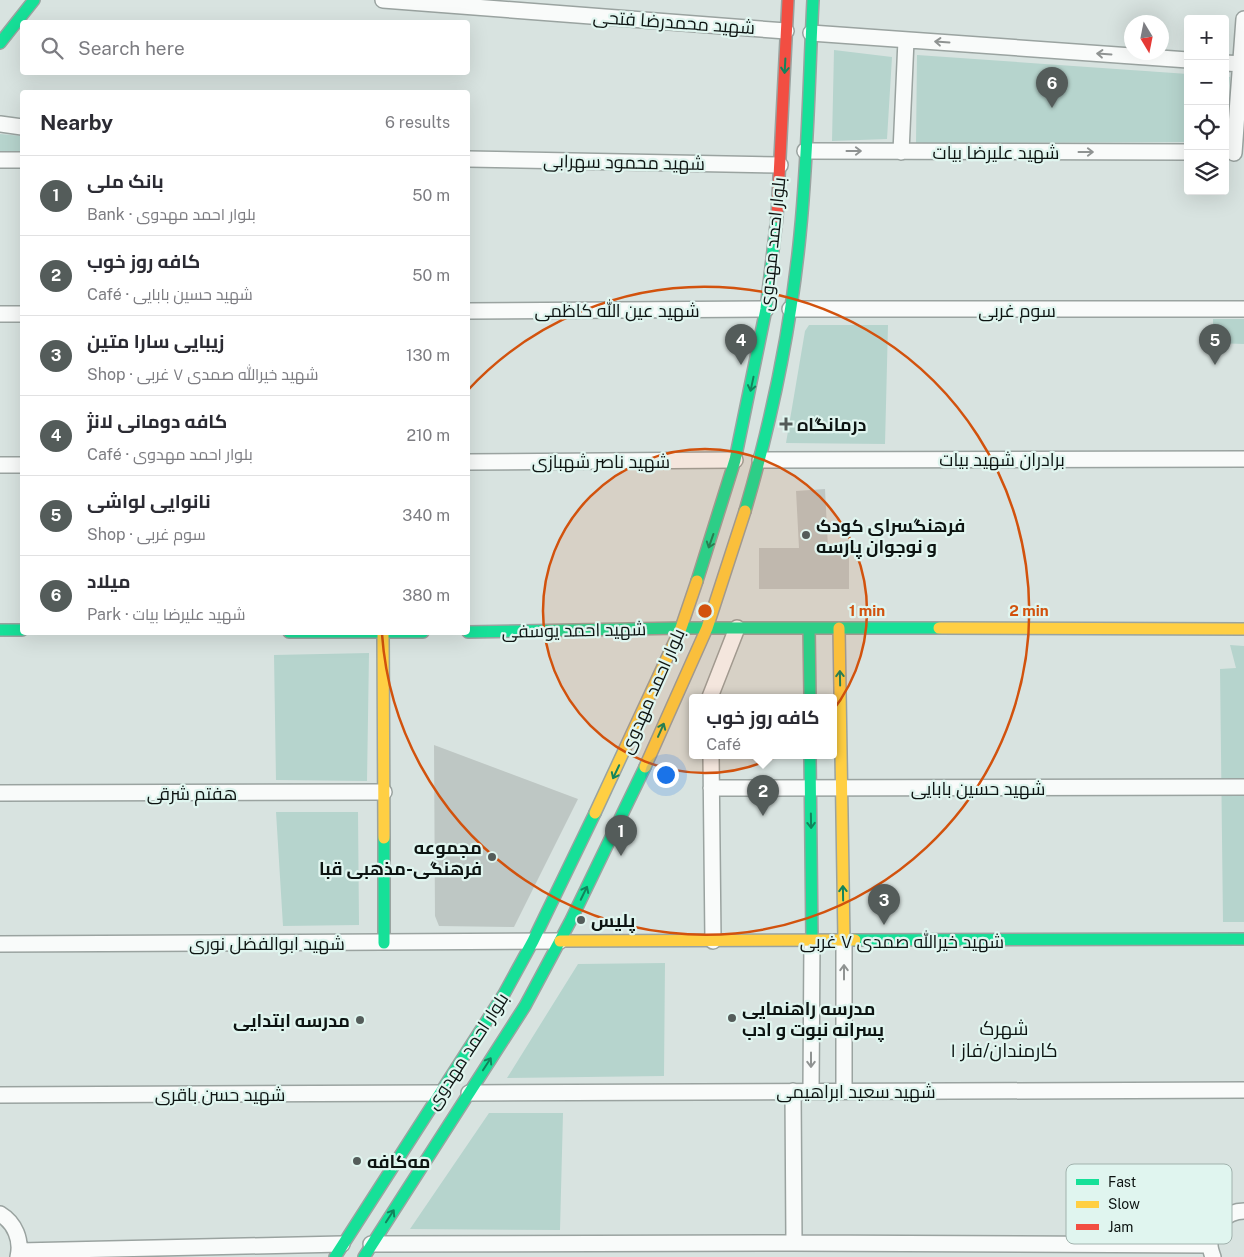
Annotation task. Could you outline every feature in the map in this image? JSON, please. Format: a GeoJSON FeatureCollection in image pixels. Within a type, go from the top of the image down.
{"type":"FeatureCollection","features":[{"type":"Feature","properties":{"kind":"main road"},"geometry":{"type":"LineString","coordinates":[[0,43],[34,0]]}},
{"type":"Feature","properties":{"kind":"main road","name":"بلوار احمد مهدوی"},"geometry":{"type":"LineString","coordinates":[[339,1251],[504,994],[533,941],[614,775],[681,628],[713,536],[735,460],[766,309],[776,232],[788,0]]}},
{"type":"Feature","properties":{"kind":"main road","name":"بلوار احمد مهدوی"},"geometry":{"type":"LineString","coordinates":[[367,1251],[525,1006],[560,941],[636,785],[707,628],[736,543],[760,460],[790,309],[800,235],[813,0]]}},
{"type":"Feature","properties":{"kind":"main road"},"geometry":{"type":"LineString","coordinates":[[766,309],[790,309]]}},
{"type":"Feature","properties":{"kind":"main road","name":"شهید احمد یوسفی"},"geometry":{"type":"LineString","coordinates":[[470,632],[681,628],[1244,629]]}},
{"type":"Feature","properties":{"kind":"main road"},"geometry":{"type":"LineString","coordinates":[[809,628],[810,694]]}},
{"type":"Feature","properties":{"kind":"main road"},"geometry":{"type":"LineString","coordinates":[[839,628],[844,941]]}},
{"type":"Feature","properties":{"kind":"main road"},"geometry":{"type":"LineString","coordinates":[[0,630],[20,630]]}},
{"type":"Feature","properties":{"kind":"main road"},"geometry":{"type":"LineString","coordinates":[[383,635],[384,943]]}},
{"type":"Feature","properties":{"kind":"main road"},"geometry":{"type":"LineString","coordinates":[[810,759],[812,941]]}},
{"type":"Feature","properties":{"kind":"main road","name":"شهید خیرالله صمدی ۷ غربی"},"geometry":{"type":"LineString","coordinates":[[560,941],[1244,938]]}},
{"type":"Feature","properties":{"kind":"street","name":"شهید محمدرضا فتحی"},"geometry":{"type":"LineString","coordinates":[[383,0],[786,31]]}},
{"type":"Feature","properties":{"kind":"street"},"geometry":{"type":"LineString","coordinates":[[1234,152],[1243,64],[1244,19]]}},
{"type":"Feature","properties":{"kind":"street"},"geometry":{"type":"LineString","coordinates":[[811,33],[1184,60]]}},
{"type":"Feature","properties":{"kind":"street"},"geometry":{"type":"LineString","coordinates":[[901,152],[906,40]]}},
{"type":"Feature","properties":{"kind":"street"},"geometry":{"type":"LineString","coordinates":[[1229,63],[1243,64]]}},
{"type":"Feature","properties":{"kind":"street"},"geometry":{"type":"LineString","coordinates":[[0,124],[20,126]]}},
{"type":"Feature","properties":{"kind":"street","name":"شهید علیرضا بیات"},"geometry":{"type":"LineString","coordinates":[[805,151],[1184,152]]}},
{"type":"Feature","properties":{"kind":"street","name":"شهید محمود سهرابی"},"geometry":{"type":"LineString","coordinates":[[470,159],[780,165]]}},
{"type":"Feature","properties":{"kind":"street"},"geometry":{"type":"LineString","coordinates":[[0,160],[20,160]]}},
{"type":"Feature","properties":{"kind":"street","name":"شهید عین الله کاظمی"},"geometry":{"type":"LineString","coordinates":[[470,311],[766,309]]}},
{"type":"Feature","properties":{"kind":"street","name":"سوم غربی"},"geometry":{"type":"LineString","coordinates":[[790,309],[1244,310]]}},
{"type":"Feature","properties":{"kind":"street"},"geometry":{"type":"LineString","coordinates":[[0,314],[20,314]]}},
{"type":"Feature","properties":{"kind":"street","name":"برادران شهید بیات"},"geometry":{"type":"LineString","coordinates":[[760,460],[1244,459]]}},
{"type":"Feature","properties":{"kind":"street","name":"شهید ناصر شهبازی"},"geometry":{"type":"LineString","coordinates":[[470,462],[735,460]]}},
{"type":"Feature","properties":{"kind":"street"},"geometry":{"type":"LineString","coordinates":[[0,465],[20,465]]}},
{"type":"Feature","properties":{"kind":"street"},"geometry":{"type":"LineString","coordinates":[[711,694],[737,628]]}},
{"type":"Feature","properties":{"kind":"street"},"geometry":{"type":"LineString","coordinates":[[711,759],[713,941]]}},
{"type":"Feature","properties":{"kind":"street","name":"شهید حسین بابایی"},"geometry":{"type":"LineString","coordinates":[[711,788],[1244,787]]}},
{"type":"Feature","properties":{"kind":"street","name":"هفتم شرقی"},"geometry":{"type":"LineString","coordinates":[[0,793],[384,792]]}},
{"type":"Feature","properties":{"kind":"street","name":"شهید ابوالفضل نوری"},"geometry":{"type":"LineString","coordinates":[[0,944],[560,941]]}},
{"type":"Feature","properties":{"kind":"street"},"geometry":{"type":"LineString","coordinates":[[811,1091],[812,941]]}},
{"type":"Feature","properties":{"kind":"street"},"geometry":{"type":"LineString","coordinates":[[844,941],[844,1091]]}},
{"type":"Feature","properties":{"kind":"street","name":"شهید سعید ابراهیمی"},"geometry":{"type":"LineString","coordinates":[[469,1093],[1244,1090]]}},
{"type":"Feature","properties":{"kind":"street"},"geometry":{"type":"LineString","coordinates":[[793,1091],[794,1243]]}},
{"type":"Feature","properties":{"kind":"street","name":"شهید حسن باقری"},"geometry":{"type":"LineString","coordinates":[[0,1095],[440,1093]]}},
{"type":"Feature","properties":{"kind":"street"},"geometry":{"type":"LineString","coordinates":[[1232,1213],[1235,1211],[1244,1211]]}},
{"type":"Feature","properties":{"kind":"street"},"geometry":{"type":"LineString","coordinates":[[0,1214],[11,1223],[16,1232],[18,1254],[339,1251]]}},
{"type":"Feature","properties":{"kind":"street"},"geometry":{"type":"LineString","coordinates":[[367,1251],[794,1243],[1212,1251]]}},
{"type":"Feature","properties":{"kind":"green space"},"geometry":{"type":"Polygon","coordinates":[[[834,50],[892,57],[887,139],[832,141],[834,50]]]}},
{"type":"Feature","properties":{"kind":"green space"},"geometry":{"type":"Polygon","coordinates":[[[917,55],[1184,74],[1184,142],[916,143],[917,55]]]}},
{"type":"Feature","properties":{"kind":"green space"},"geometry":{"type":"Polygon","coordinates":[[[0,134],[20,136],[20,151],[0,151],[0,134]]]}},
{"type":"Feature","properties":{"kind":"green space"},"geometry":{"type":"Polygon","coordinates":[[[1213,319],[1244,319],[1244,344],[1213,343],[1213,319]]]}},
{"type":"Feature","properties":{"kind":"green space"},"geometry":{"type":"Polygon","coordinates":[[[809,325],[888,325],[885,444],[786,443],[805,331],[809,325]]]}},
{"type":"Feature","properties":{"kind":"green space"},"geometry":{"type":"Polygon","coordinates":[[[1230,645],[1244,646],[1244,922],[1223,922],[1220,669],[1236,668],[1230,645]]]}},
{"type":"Feature","properties":{"kind":"green space"},"geometry":{"type":"Polygon","coordinates":[[[369,653],[367,781],[276,780],[274,655],[369,653]]]}},
{"type":"Feature","properties":{"kind":"green space"},"geometry":{"type":"Polygon","coordinates":[[[276,812],[358,812],[359,925],[283,926],[276,812]]]}},
{"type":"Feature","properties":{"kind":"green space"},"geometry":{"type":"Polygon","coordinates":[[[665,963],[664,1076],[507,1078],[578,964],[665,963]]]}},
{"type":"Feature","properties":{"kind":"green space"},"geometry":{"type":"Polygon","coordinates":[[[489,1113],[563,1113],[560,1230],[410,1229],[489,1113]]]}},
{"type":"Feature","properties":{"kind":"building"},"geometry":{"type":"Polygon","coordinates":[[[825,489],[828,548],[849,548],[849,589],[759,589],[759,548],[799,548],[796,491],[825,489]]]}},
{"type":"Feature","properties":{"kind":"building","name":"مجموعه فرهنگی-مذهبی قبا"},"geometry":{"type":"Polygon","coordinates":[[[434,745],[578,799],[514,927],[439,926],[435,916],[434,745]]]}},
{"type":"Feature","properties":{"kind":"traffic: fast"},"geometry":{"type":"LineString","coordinates":[[0,43],[34,0]]}},
{"type":"Feature","properties":{"kind":"traffic: fast"},"geometry":{"type":"LineString","coordinates":[[745,511],[779,374],[796,270],[805,176],[813,0]]}},
{"type":"Feature","properties":{"kind":"traffic: fast"},"geometry":{"type":"LineString","coordinates":[[697,581],[735,460],[766,309],[777,217]]}},
{"type":"Feature","properties":{"kind":"traffic: fast"},"geometry":{"type":"LineString","coordinates":[[470,632],[681,628],[939,628]]}},
{"type":"Feature","properties":{"kind":"traffic: fast"},"geometry":{"type":"LineString","coordinates":[[809,628],[810,694]]}},
{"type":"Feature","properties":{"kind":"traffic: fast"},"geometry":{"type":"LineString","coordinates":[[0,630],[20,630]]}},
{"type":"Feature","properties":{"kind":"traffic: fast"},"geometry":{"type":"LineString","coordinates":[[810,759],[812,941]]}},
{"type":"Feature","properties":{"kind":"traffic: fast"},"geometry":{"type":"LineString","coordinates":[[364,1257],[525,1006],[571,920],[645,767]]}},
{"type":"Feature","properties":{"kind":"traffic: fast"},"geometry":{"type":"LineString","coordinates":[[335,1257],[504,994],[533,941],[595,813]]}},
{"type":"Feature","properties":{"kind":"traffic: fast"},"geometry":{"type":"LineString","coordinates":[[384,838],[384,943]]}},
{"type":"Feature","properties":{"kind":"traffic: fast"},"geometry":{"type":"LineString","coordinates":[[855,940],[1244,939]]}},
{"type":"Feature","properties":{"kind":"traffic: slow"},"geometry":{"type":"LineString","coordinates":[[645,767],[707,628],[745,511]]}},
{"type":"Feature","properties":{"kind":"traffic: slow"},"geometry":{"type":"LineString","coordinates":[[595,813],[681,628],[697,581]]}},
{"type":"Feature","properties":{"kind":"traffic: slow"},"geometry":{"type":"LineString","coordinates":[[839,628],[844,941]]}},
{"type":"Feature","properties":{"kind":"traffic: slow"},"geometry":{"type":"LineString","coordinates":[[939,628],[1244,629]]}},
{"type":"Feature","properties":{"kind":"traffic: slow"},"geometry":{"type":"LineString","coordinates":[[383,635],[384,838]]}},
{"type":"Feature","properties":{"kind":"traffic: slow"},"geometry":{"type":"LineString","coordinates":[[560,941],[855,940]]}},
{"type":"Feature","properties":{"kind":"traffic: jam"},"geometry":{"type":"LineString","coordinates":[[777,217],[788,0]]}},
{"type":"Feature","properties":{"kind":"place","name":"میلاد"},"geometry":{"type":"Point","coordinates":[1052,108]}},
{"type":"Feature","properties":{"kind":"place","name":"کافه دومانی لانژ"},"geometry":{"type":"Point","coordinates":[741,365]}},
{"type":"Feature","properties":{"kind":"place","name":"نانوایی لواشی"},"geometry":{"type":"Point","coordinates":[1215,365]}},
{"type":"Feature","properties":{"kind":"place","name":"درمانگاه"},"geometry":{"type":"Point","coordinates":[786,424]}},
{"type":"Feature","properties":{"kind":"place","name":"فرهنگسرای کودک و نوجوان پارسه"},"geometry":{"type":"Point","coordinates":[806,535]}},
{"type":"Feature","properties":{"kind":"place","name":"کافه روز خوب"},"geometry":{"type":"Point","coordinates":[763,816]}},
{"type":"Feature","properties":{"kind":"place","name":"بانک ملی"},"geometry":{"type":"Point","coordinates":[621,856]}},
{"type":"Feature","properties":{"kind":"place","name":"مجموعه فرهنگی-مذهبی قبا"},"geometry":{"type":"Point","coordinates":[492,857]}},
{"type":"Feature","properties":{"kind":"place","name":"پلیس"},"geometry":{"type":"Point","coordinates":[581,920]}},
{"type":"Feature","properties":{"kind":"place","name":"زیبایی سارا متین"},"geometry":{"type":"Point","coordinates":[884,925]}},
{"type":"Feature","properties":{"kind":"place","name":"مدرسه راهنمایی پسرانه نبوت و ادب"},"geometry":{"type":"Point","coordinates":[732,1018]}},
{"type":"Feature","properties":{"kind":"place","name":"مدرسه ابتدایی"},"geometry":{"type":"Point","coordinates":[360,1020]}},
{"type":"Feature","properties":{"kind":"place","name":"مه‌کافه"},"geometry":{"type":"Point","coordinates":[357,1161]}},
{"type":"Feature","properties":{"kind":"district","name":"شهرک کارمندان/فاز ۱"},"geometry":{"type":"Point","coordinates":[1004,1039]}}]}
